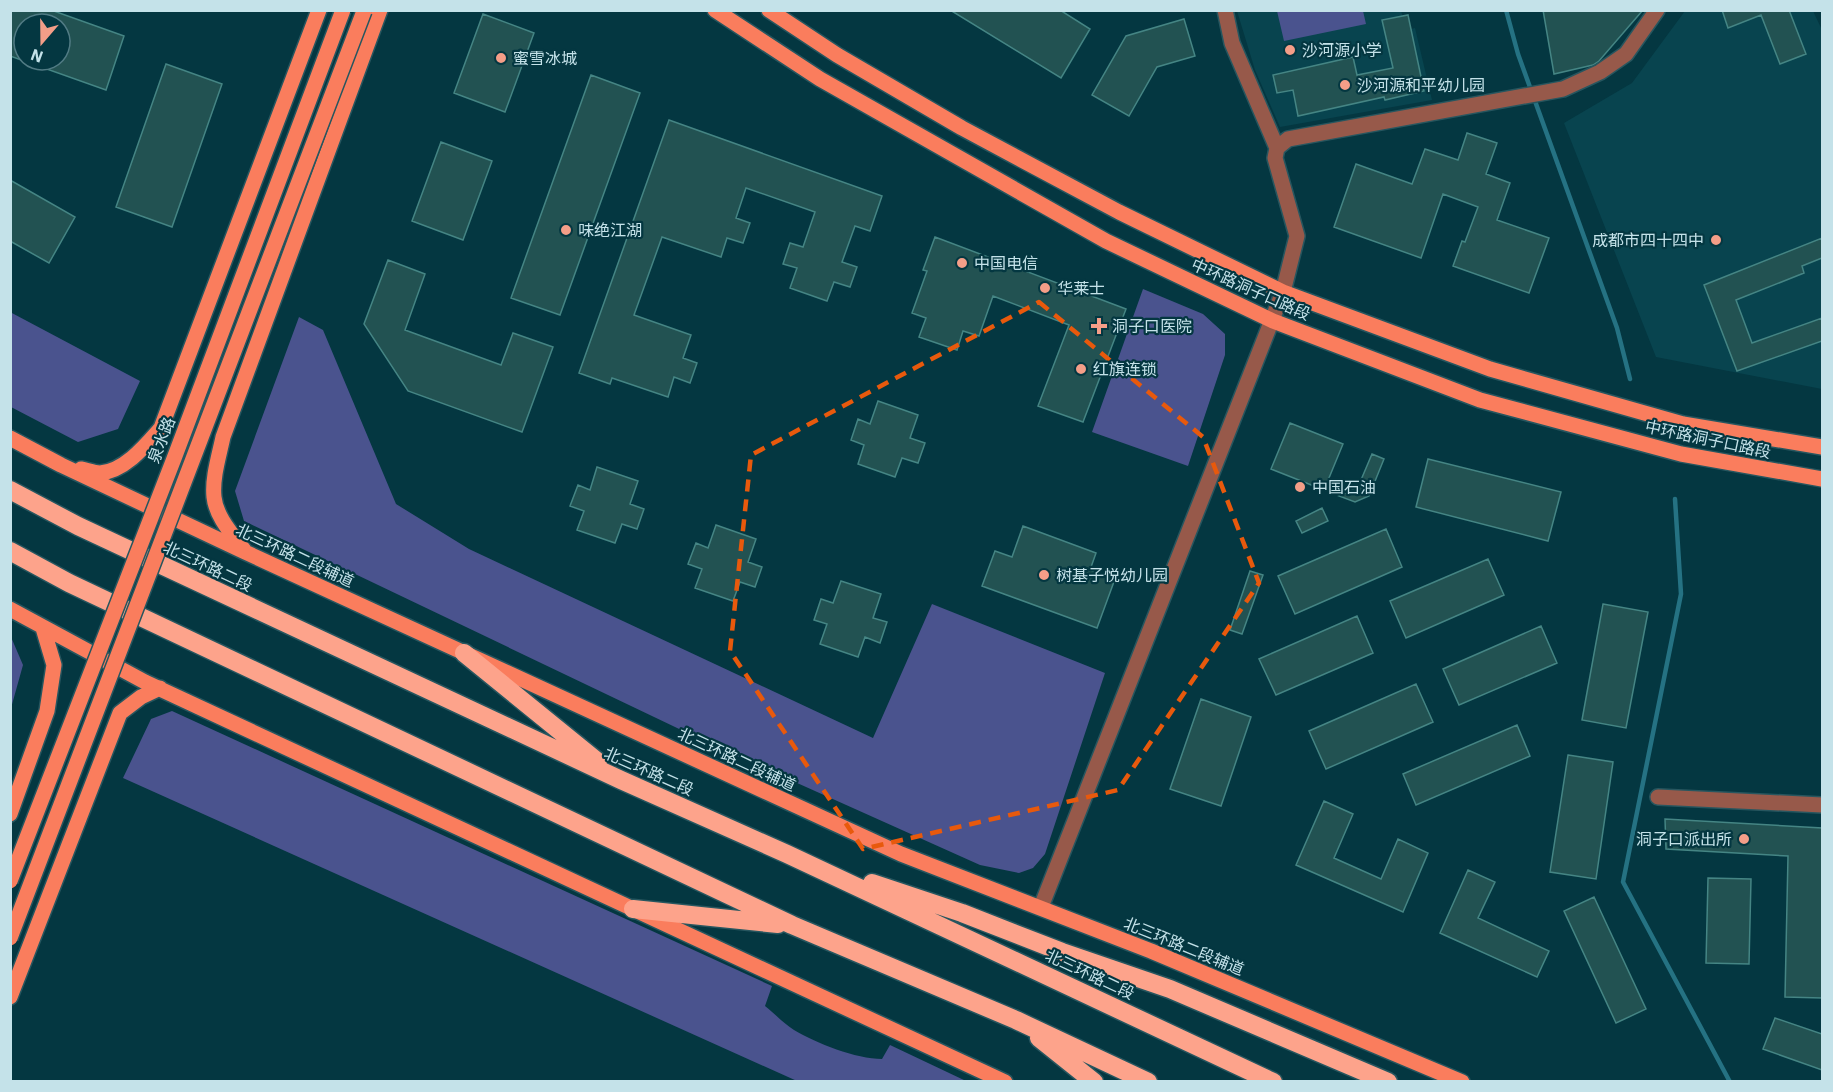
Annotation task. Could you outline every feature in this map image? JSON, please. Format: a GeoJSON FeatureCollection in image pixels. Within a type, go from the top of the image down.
{"type":"FeatureCollection","features":[{"type":"Feature","properties":{"kind":"highway","name":"北三环路二段"},"geometry":{"type":"LineString","coordinates":[[10,490],[78,526],[1274,1082]]}},
{"type":"Feature","properties":{"kind":"highway"},"geometry":{"type":"LineString","coordinates":[[10,551],[69,583],[792,925],[1016,1020],[1148,1082]]}},
{"type":"Feature","properties":{"kind":"highway"},"geometry":{"type":"LineString","coordinates":[[464,653],[621,780]]}},
{"type":"Feature","properties":{"kind":"highway"},"geometry":{"type":"LineString","coordinates":[[787,854],[962,913],[1062,952],[1170,988],[1388,1082]]}},
{"type":"Feature","properties":{"kind":"highway"},"geometry":{"type":"LineString","coordinates":[[633,909],[792,925]]}},
{"type":"Feature","properties":{"kind":"highway"},"geometry":{"type":"LineString","coordinates":[[1016,1020],[1094,1082]]}},
{"type":"Feature","properties":{"kind":"main road"},"geometry":{"type":"LineString","coordinates":[[61,465],[100,473],[122,466],[161,428],[319,10]]}},
{"type":"Feature","properties":{"kind":"main road","name":"泉水路"},"geometry":{"type":"LineString","coordinates":[[10,881],[175,456],[342,10]]}},
{"type":"Feature","properties":{"kind":"main road"},"geometry":{"type":"LineString","coordinates":[[245,552],[225,525],[214,499],[215,478],[223,437],[380,10]]}},
{"type":"Feature","properties":{"kind":"main road","name":"中环路洞子口路段"},"geometry":{"type":"LineString","coordinates":[[715,10],[820,79],[1106,241],[1273,321],[1480,400],[1681,454],[1822,479]]}},
{"type":"Feature","properties":{"kind":"main road","name":"中环路洞子口路段"},"geometry":{"type":"LineString","coordinates":[[769,10],[837,55],[962,128],[1119,212],[1282,292],[1490,369],[1683,424],[1822,447]]}},
{"type":"Feature","properties":{"kind":"main road"},"geometry":{"type":"LineString","coordinates":[[10,938],[364,11]]}},
{"type":"Feature","properties":{"kind":"main road","name":"北三环路二段辅道"},"geometry":{"type":"LineString","coordinates":[[10,438],[61,465],[245,552],[901,854],[1151,951],[1462,1082]]}},
{"type":"Feature","properties":{"kind":"main road"},"geometry":{"type":"LineString","coordinates":[[10,609],[160,688],[1005,1082]]}},
{"type":"Feature","properties":{"kind":"main road"},"geometry":{"type":"LineString","coordinates":[[10,814],[47,711],[54,665],[44,628]]}},
{"type":"Feature","properties":{"kind":"main road"},"geometry":{"type":"LineString","coordinates":[[10,997],[120,713],[141,697],[160,688]]}},
{"type":"Feature","properties":{"kind":"street"},"geometry":{"type":"LineString","coordinates":[[1041,907],[1273,321],[1297,236],[1275,158],[1277,148],[1232,43],[1225,10]]}},
{"type":"Feature","properties":{"kind":"street"},"geometry":{"type":"LineString","coordinates":[[1277,148],[1288,139],[1563,89],[1600,72],[1626,54],[1657,10]]}},
{"type":"Feature","properties":{"kind":"street"},"geometry":{"type":"LineString","coordinates":[[1658,797],[1822,805]]}},
{"type":"Feature","properties":{"kind":"highlighted area"},"geometry":{"type":"Polygon","coordinates":[[[1039,302],[1203,437],[1259,583],[1118,790],[863,849],[730,651],[751,455],[1039,302]]]}},
{"type":"Feature","properties":{"kind":"shaded area","name":"沙河源和平幼儿园"},"geometry":{"type":"Polygon","coordinates":[[[1237,11],[1401,11],[1407,30],[1415,28],[1432,100],[1280,127],[1255,70],[1237,11]]]}},
{"type":"Feature","properties":{"kind":"shaded area"},"geometry":{"type":"Polygon","coordinates":[[[1277,11],[1363,11],[1366,24],[1284,41],[1277,11]]]}},
{"type":"Feature","properties":{"kind":"shaded area","name":"成都市四十四中"},"geometry":{"type":"Polygon","coordinates":[[[1685,11],[1813,11],[1822,30],[1822,389],[1656,357],[1564,123],[1632,83],[1685,11]]]}},
{"type":"Feature","properties":{"kind":"shaded area"},"geometry":{"type":"Polygon","coordinates":[[[1143,289],[1203,314],[1225,334],[1225,355],[1188,466],[1092,432],[1143,289]]]}},
{"type":"Feature","properties":{"kind":"shaded area"},"geometry":{"type":"Polygon","coordinates":[[[10,312],[140,381],[118,429],[78,442],[11,407],[10,312]]]}},
{"type":"Feature","properties":{"kind":"shaded area"},"geometry":{"type":"Polygon","coordinates":[[[299,317],[323,330],[396,504],[469,549],[873,738],[932,604],[1105,673],[1045,854],[1033,868],[1019,873],[980,865],[719,748],[244,521],[235,491],[299,317]]]}},
{"type":"Feature","properties":{"kind":"shaded area"},"geometry":{"type":"Polygon","coordinates":[[[11,637],[23,665],[11,708],[11,637]]]}},
{"type":"Feature","properties":{"kind":"shaded area"},"geometry":{"type":"Polygon","coordinates":[[[172,711],[772,986],[765,1006],[790,1027],[813,1040],[849,1053],[882,1059],[890,1045],[966,1081],[797,1081],[123,778],[151,719],[172,711]]]}},
{"type":"Feature","properties":{"kind":"building"},"geometry":{"type":"Polygon","coordinates":[[[10,10],[57,12],[12,12],[12,57],[10,56],[10,10]]]}},
{"type":"Feature","properties":{"kind":"building"},"geometry":{"type":"Polygon","coordinates":[[[950,10],[1060,10],[1090,29],[1061,78],[950,10]]]}},
{"type":"Feature","properties":{"kind":"building"},"geometry":{"type":"Polygon","coordinates":[[[1543,10],[1643,10],[1599,61],[1593,65],[1554,74],[1543,10]]]}},
{"type":"Feature","properties":{"kind":"building"},"geometry":{"type":"Polygon","coordinates":[[[1722,10],[1789,10],[1806,54],[1780,64],[1761,15],[1728,28],[1722,10]]]}},
{"type":"Feature","properties":{"kind":"building"},"geometry":{"type":"Polygon","coordinates":[[[483,14],[534,33],[505,112],[454,93],[483,14]]]}},
{"type":"Feature","properties":{"kind":"building"},"geometry":{"type":"Polygon","coordinates":[[[1408,15],[1424,91],[1385,100],[1384,97],[1298,116],[1293,90],[1277,93],[1273,75],[1353,57],[1357,75],[1393,68],[1382,20],[1408,15]]]}},
{"type":"Feature","properties":{"kind":"building"},"geometry":{"type":"Polygon","coordinates":[[[72,17],[124,36],[106,90],[55,72],[72,72],[72,17]]]}},
{"type":"Feature","properties":{"kind":"building"},"geometry":{"type":"Polygon","coordinates":[[[1184,19],[1195,56],[1157,67],[1129,116],[1092,95],[1126,36],[1184,19]]]}},
{"type":"Feature","properties":{"kind":"building"},"geometry":{"type":"Polygon","coordinates":[[[166,64],[222,84],[172,227],[116,207],[166,64]]]}},
{"type":"Feature","properties":{"kind":"building"},"geometry":{"type":"Polygon","coordinates":[[[591,75],[640,93],[560,315],[511,298],[591,75]]]}},
{"type":"Feature","properties":{"kind":"building"},"geometry":{"type":"Polygon","coordinates":[[[669,120],[882,196],[870,231],[855,226],[842,262],[857,267],[850,287],[834,282],[827,301],[790,288],[797,268],[783,264],[790,243],[803,247],[815,212],[746,188],[736,218],[750,223],[743,243],[727,238],[721,257],[662,237],[634,315],[691,335],[683,358],[697,363],[690,383],[674,377],[668,397],[612,378],[610,384],[579,373],[669,120]]]}},
{"type":"Feature","properties":{"kind":"building"},"geometry":{"type":"Polygon","coordinates":[[[1467,133],[1497,143],[1486,174],[1510,183],[1497,220],[1549,238],[1529,293],[1453,266],[1478,207],[1443,194],[1421,258],[1334,227],[1356,164],[1412,184],[1425,149],[1458,160],[1467,133]]]}},
{"type":"Feature","properties":{"kind":"building"},"geometry":{"type":"Polygon","coordinates":[[[441,142],[492,161],[463,240],[412,221],[441,142]]]}},
{"type":"Feature","properties":{"kind":"building"},"geometry":{"type":"Polygon","coordinates":[[[10,180],[75,217],[49,263],[10,241],[10,180]]]}},
{"type":"Feature","properties":{"kind":"building"},"geometry":{"type":"Polygon","coordinates":[[[935,237],[1126,309],[1083,422],[1038,406],[1069,325],[993,296],[979,336],[963,331],[957,350],[919,337],[926,318],[912,313],[927,271],[923,270],[935,237]]]}},
{"type":"Feature","properties":{"kind":"building"},"geometry":{"type":"Polygon","coordinates":[[[1822,238],[1822,258],[1802,266],[1804,273],[1736,300],[1752,343],[1822,318],[1822,341],[1737,371],[1704,285],[1822,238]]]}},
{"type":"Feature","properties":{"kind":"building"},"geometry":{"type":"Polygon","coordinates":[[[388,260],[425,274],[405,330],[501,365],[513,333],[553,347],[522,432],[408,391],[364,324],[388,260]]]}},
{"type":"Feature","properties":{"kind":"building"},"geometry":{"type":"Polygon","coordinates":[[[878,401],[918,415],[910,438],[925,443],[918,463],[902,458],[895,477],[858,464],[864,445],[851,440],[858,419],[870,424],[878,401]]]}},
{"type":"Feature","properties":{"kind":"building"},"geometry":{"type":"Polygon","coordinates":[[[1290,423],[1343,444],[1324,490],[1271,469],[1290,423]]]}},
{"type":"Feature","properties":{"kind":"building"},"geometry":{"type":"Polygon","coordinates":[[[1372,454],[1384,459],[1369,496],[1355,502],[1339,496],[1358,487],[1372,454]]]}},
{"type":"Feature","properties":{"kind":"building"},"geometry":{"type":"Polygon","coordinates":[[[1428,459],[1561,492],[1548,541],[1416,507],[1428,459]]]}},
{"type":"Feature","properties":{"kind":"building"},"geometry":{"type":"Polygon","coordinates":[[[597,467],[638,481],[630,504],[644,509],[637,529],[622,524],[615,543],[577,530],[584,511],[570,506],[578,485],[590,490],[597,467]]]}},
{"type":"Feature","properties":{"kind":"building"},"geometry":{"type":"Polygon","coordinates":[[[1322,508],[1328,521],[1302,533],[1296,521],[1322,508]]]}},
{"type":"Feature","properties":{"kind":"building"},"geometry":{"type":"Polygon","coordinates":[[[716,525],[756,539],[748,562],[762,567],[755,587],[740,582],[733,601],[695,588],[702,569],[688,564],[696,543],[708,548],[716,525]]]}},
{"type":"Feature","properties":{"kind":"building","name":"树基子悦幼儿园"},"geometry":{"type":"Polygon","coordinates":[[[1023,526],[1096,553],[1090,570],[1115,579],[1097,628],[982,586],[995,551],[1012,557],[1023,526]]]}},
{"type":"Feature","properties":{"kind":"building"},"geometry":{"type":"Polygon","coordinates":[[[1386,529],[1402,567],[1295,614],[1278,576],[1386,529]]]}},
{"type":"Feature","properties":{"kind":"building"},"geometry":{"type":"Polygon","coordinates":[[[1488,559],[1504,595],[1406,638],[1390,601],[1488,559]]]}},
{"type":"Feature","properties":{"kind":"building"},"geometry":{"type":"Polygon","coordinates":[[[1250,571],[1263,575],[1242,634],[1230,630],[1250,571]]]}},
{"type":"Feature","properties":{"kind":"building"},"geometry":{"type":"Polygon","coordinates":[[[841,581],[881,594],[873,618],[887,622],[880,643],[865,637],[858,657],[820,644],[827,624],[814,620],[821,599],[833,603],[841,581]]]}},
{"type":"Feature","properties":{"kind":"building"},"geometry":{"type":"Polygon","coordinates":[[[1603,604],[1648,612],[1626,728],[1582,720],[1603,604]]]}},
{"type":"Feature","properties":{"kind":"building"},"geometry":{"type":"Polygon","coordinates":[[[1357,616],[1373,653],[1276,695],[1259,659],[1357,616]]]}},
{"type":"Feature","properties":{"kind":"building"},"geometry":{"type":"Polygon","coordinates":[[[1541,626],[1557,663],[1459,705],[1443,669],[1541,626]]]}},
{"type":"Feature","properties":{"kind":"building"},"geometry":{"type":"Polygon","coordinates":[[[1416,684],[1433,722],[1326,769],[1309,731],[1416,684]]]}},
{"type":"Feature","properties":{"kind":"building"},"geometry":{"type":"Polygon","coordinates":[[[1201,699],[1251,717],[1221,806],[1170,789],[1201,699]]]}},
{"type":"Feature","properties":{"kind":"building"},"geometry":{"type":"Polygon","coordinates":[[[1517,725],[1530,756],[1416,805],[1403,774],[1517,725]]]}},
{"type":"Feature","properties":{"kind":"building"},"geometry":{"type":"Polygon","coordinates":[[[1568,755],[1613,762],[1596,879],[1550,872],[1568,755]]]}},
{"type":"Feature","properties":{"kind":"building"},"geometry":{"type":"Polygon","coordinates":[[[1324,801],[1353,814],[1334,858],[1381,879],[1398,839],[1428,853],[1403,912],[1296,865],[1324,801]]]}},
{"type":"Feature","properties":{"kind":"building"},"geometry":{"type":"Polygon","coordinates":[[[1665,819],[1822,828],[1822,998],[1785,997],[1788,856],[1666,849],[1665,819]]]}},
{"type":"Feature","properties":{"kind":"building"},"geometry":{"type":"Polygon","coordinates":[[[1468,870],[1495,882],[1478,918],[1549,951],[1537,977],[1440,933],[1468,870]]]}},
{"type":"Feature","properties":{"kind":"building"},"geometry":{"type":"Polygon","coordinates":[[[1708,878],[1751,879],[1749,964],[1706,963],[1708,878]]]}},
{"type":"Feature","properties":{"kind":"building"},"geometry":{"type":"Polygon","coordinates":[[[1594,897],[1646,1009],[1616,1023],[1564,911],[1594,897]]]}},
{"type":"Feature","properties":{"kind":"building"},"geometry":{"type":"Polygon","coordinates":[[[1775,1018],[1822,1034],[1822,1070],[1763,1049],[1775,1018]]]}},
{"type":"Feature","properties":{"kind":"waterway"},"geometry":{"type":"LineString","coordinates":[[1506,10],[1518,54],[1617,328],[1630,379]]}},
{"type":"Feature","properties":{"kind":"waterway"},"geometry":{"type":"LineString","coordinates":[[1675,499],[1681,594],[1623,882],[1730,1082]]}},
{"type":"Feature","properties":{"kind":"place","name":"沙河源小学"},"geometry":{"type":"Point","coordinates":[1290,50]}},
{"type":"Feature","properties":{"kind":"place","name":"蜜雪冰城"},"geometry":{"type":"Point","coordinates":[501,58]}},
{"type":"Feature","properties":{"kind":"place","name":"沙河源和平幼儿园"},"geometry":{"type":"Point","coordinates":[1345,85]}},
{"type":"Feature","properties":{"kind":"place","name":"味绝江湖"},"geometry":{"type":"Point","coordinates":[566,230]}},
{"type":"Feature","properties":{"kind":"place","name":"成都市四十四中"},"geometry":{"type":"Point","coordinates":[1716,240]}},
{"type":"Feature","properties":{"kind":"place","name":"中国电信"},"geometry":{"type":"Point","coordinates":[962,263]}},
{"type":"Feature","properties":{"kind":"place","name":"华莱士"},"geometry":{"type":"Point","coordinates":[1045,288]}},
{"type":"Feature","properties":{"kind":"place","name":"洞子口医院"},"geometry":{"type":"Point","coordinates":[1099,326]}},
{"type":"Feature","properties":{"kind":"place","name":"红旗连锁"},"geometry":{"type":"Point","coordinates":[1081,369]}},
{"type":"Feature","properties":{"kind":"place","name":"中国石油"},"geometry":{"type":"Point","coordinates":[1300,487]}},
{"type":"Feature","properties":{"kind":"place","name":"树基子悦幼儿园"},"geometry":{"type":"Point","coordinates":[1044,575]}},
{"type":"Feature","properties":{"kind":"place","name":"洞子口派出所"},"geometry":{"type":"Point","coordinates":[1744,839]}}]}
